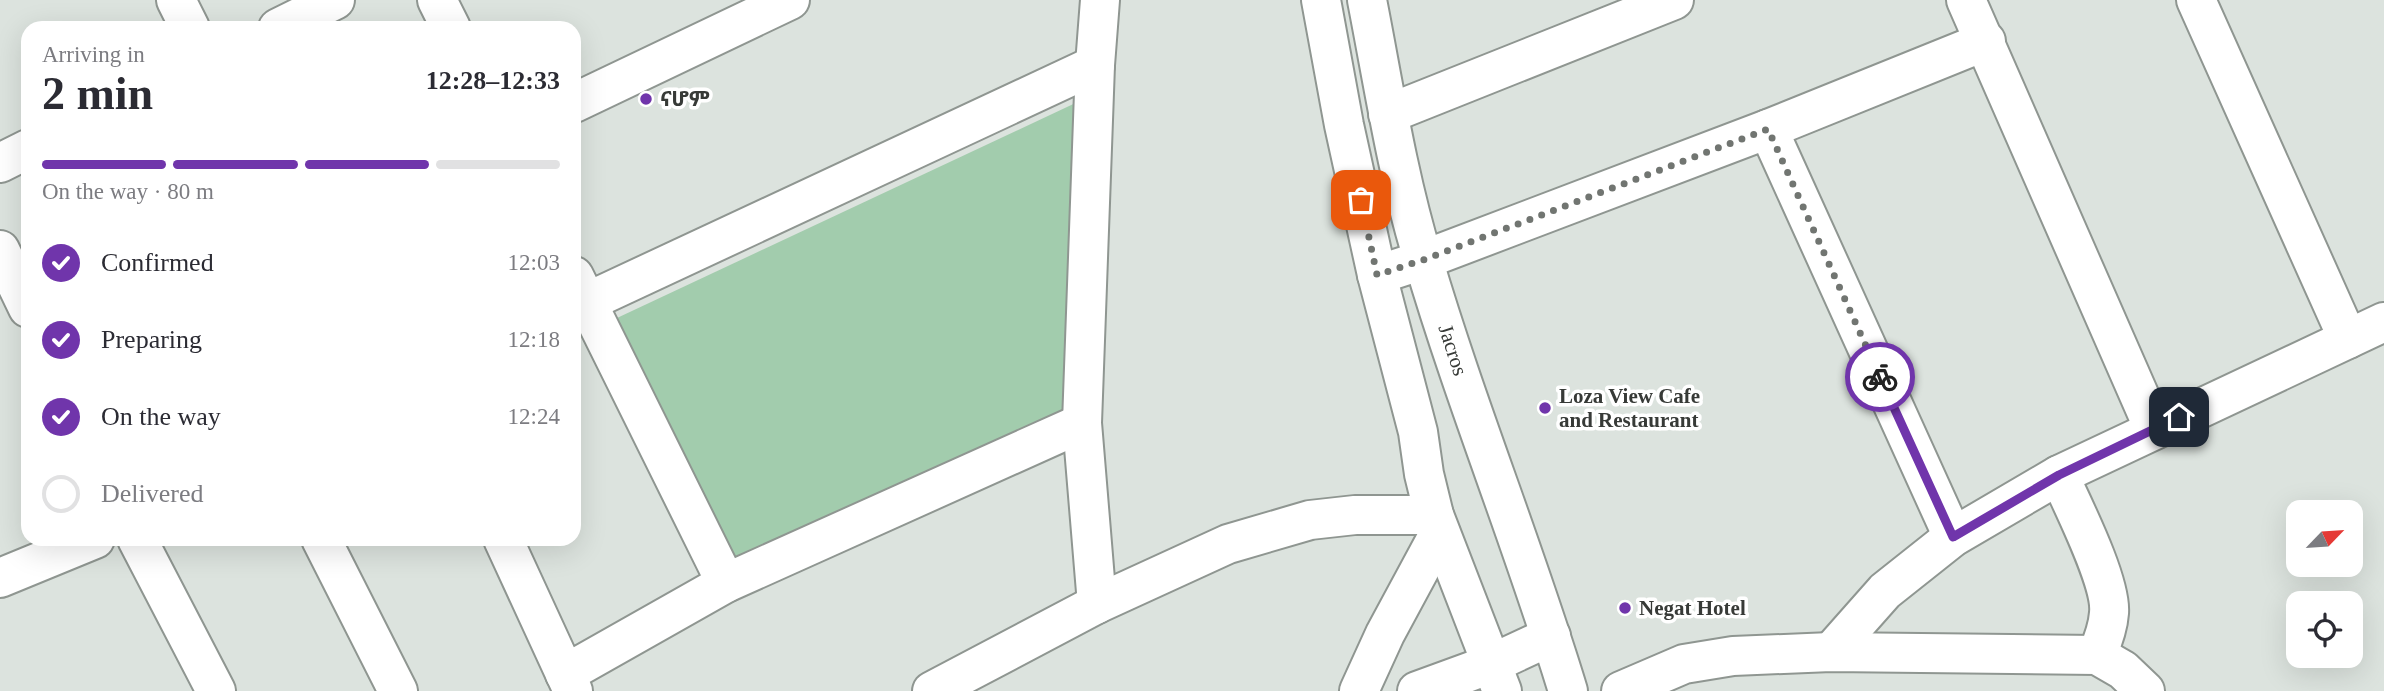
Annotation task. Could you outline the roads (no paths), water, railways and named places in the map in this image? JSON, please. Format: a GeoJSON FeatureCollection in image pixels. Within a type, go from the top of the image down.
{"type":"FeatureCollection","features":[{"type":"Feature","properties":{"kind":"street"},"geometry":{"type":"LineString","coordinates":[[176,0],[186,21]]}},
{"type":"Feature","properties":{"kind":"street"},"geometry":{"type":"LineString","coordinates":[[292,21],[335,0]]}},
{"type":"Feature","properties":{"kind":"street"},"geometry":{"type":"LineString","coordinates":[[437,0],[448,21]]}},
{"type":"Feature","properties":{"kind":"street"},"geometry":{"type":"LineString","coordinates":[[581,100],[790,0]]}},
{"type":"Feature","properties":{"kind":"street"},"geometry":{"type":"LineString","coordinates":[[1097,604],[1082,423],[1095,65],[1100,0]]}},
{"type":"Feature","properties":{"kind":"street"},"geometry":{"type":"LineString","coordinates":[[1321,0],[1344,125],[1377,275],[1418,432],[1424,474],[1437,523],[1496,678]]}},
{"type":"Feature","properties":{"kind":"street","name":"Jacros"},"geometry":{"type":"LineString","coordinates":[[1367,0],[1406,198],[1423,260],[1474,419],[1568,691]]}},
{"type":"Feature","properties":{"kind":"street"},"geometry":{"type":"LineString","coordinates":[[1388,114],[1674,0]]}},
{"type":"Feature","properties":{"kind":"street"},"geometry":{"type":"LineString","coordinates":[[1966,0],[2154,429]]}},
{"type":"Feature","properties":{"kind":"street"},"geometry":{"type":"LineString","coordinates":[[2196,0],[2348,339]]}},
{"type":"Feature","properties":{"kind":"street"},"geometry":{"type":"LineString","coordinates":[[1377,275],[1768,129],[1986,41]]}},
{"type":"Feature","properties":{"kind":"street"},"geometry":{"type":"LineString","coordinates":[[581,289],[1095,65]]}},
{"type":"Feature","properties":{"kind":"street"},"geometry":{"type":"LineString","coordinates":[[1768,129],[1953,537]]}},
{"type":"Feature","properties":{"kind":"street"},"geometry":{"type":"LineString","coordinates":[[0,163],[21,152]]}},
{"type":"Feature","properties":{"kind":"street"},"geometry":{"type":"LineString","coordinates":[[0,250],[21,294]]}},
{"type":"Feature","properties":{"kind":"street"},"geometry":{"type":"LineString","coordinates":[[581,291],[726,583]]}},
{"type":"Feature","properties":{"kind":"street"},"geometry":{"type":"LineString","coordinates":[[1831,652],[1885,591],[1953,537],[2059,475],[2384,322]]}},
{"type":"Feature","properties":{"kind":"street"},"geometry":{"type":"LineString","coordinates":[[506,546],[569,682],[726,583],[1082,423]]}},
{"type":"Feature","properties":{"kind":"street"},"geometry":{"type":"LineString","coordinates":[[2059,475],[2107,588],[2110,611],[2105,636],[2097,655]]}},
{"type":"Feature","properties":{"kind":"street"},"geometry":{"type":"LineString","coordinates":[[932,691],[1097,604],[1228,544],[1310,520],[1355,515],[1437,523]]}},
{"type":"Feature","properties":{"kind":"street"},"geometry":{"type":"LineString","coordinates":[[1359,691],[1437,523]]}},
{"type":"Feature","properties":{"kind":"street"},"geometry":{"type":"LineString","coordinates":[[0,578],[78,546]]}},
{"type":"Feature","properties":{"kind":"street"},"geometry":{"type":"LineString","coordinates":[[141,546],[215,691]]}},
{"type":"Feature","properties":{"kind":"street"},"geometry":{"type":"LineString","coordinates":[[325,546],[398,691]]}},
{"type":"Feature","properties":{"kind":"street"},"geometry":{"type":"LineString","coordinates":[[1417,691],[1496,678],[1551,636]]}},
{"type":"Feature","properties":{"kind":"street"},"geometry":{"type":"LineString","coordinates":[[1621,691],[1684,664],[1733,656],[1831,652],[2097,655],[2123,670],[2145,691]]}},
{"type":"Feature","properties":{"kind":"place","name":"ናሆም"},"geometry":{"type":"Point","coordinates":[646,99]}},
{"type":"Feature","properties":{"kind":"place","name":"Loza View Cafe and Restaurant"},"geometry":{"type":"Point","coordinates":[1545,408]}},
{"type":"Feature","properties":{"kind":"place","name":"Negat Hotel"},"geometry":{"type":"Point","coordinates":[1625,608]}}]}
